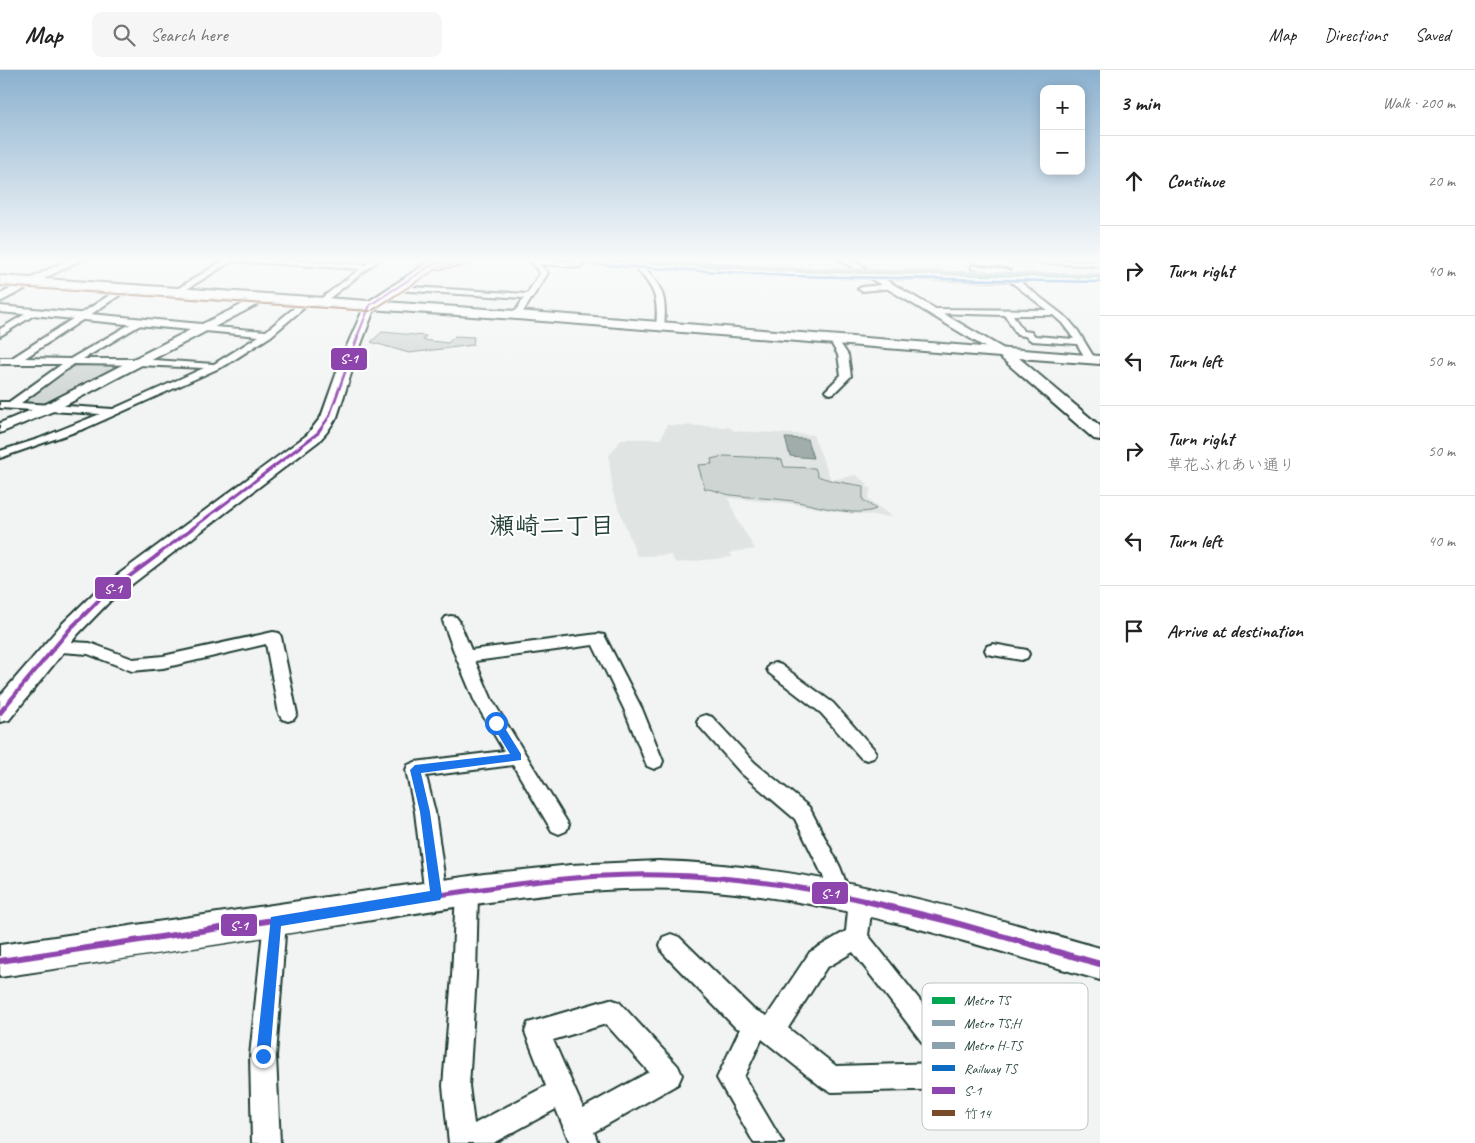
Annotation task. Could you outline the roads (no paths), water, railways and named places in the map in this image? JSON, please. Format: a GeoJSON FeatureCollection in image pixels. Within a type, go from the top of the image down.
{"type":"FeatureCollection","features":[{"type":"Feature","properties":{"kind":"main road"},"geometry":{"type":"LineString","coordinates":[[430,309],[1095,360]]}},
{"type":"Feature","properties":{"kind":"main road"},"geometry":{"type":"LineString","coordinates":[[1003,352],[1019,359],[1050,382],[1100,424]]}},
{"type":"Feature","properties":{"kind":"main road"},"geometry":{"type":"LineString","coordinates":[[1003,352],[1100,435]]}},
{"type":"Feature","properties":{"kind":"street"},"geometry":{"type":"LineString","coordinates":[[1,309],[268,334]]}},
{"type":"Feature","properties":{"kind":"street"},"geometry":{"type":"LineString","coordinates":[[0,370],[94,309]]}},
{"type":"Feature","properties":{"kind":"street"},"geometry":{"type":"LineString","coordinates":[[0,428],[51,407],[241,309]]}},
{"type":"Feature","properties":{"kind":"street"},"geometry":{"type":"LineString","coordinates":[[0,455],[27,447],[116,412],[215,367],[241,353],[298,309]]}},
{"type":"Feature","properties":{"kind":"street"},"geometry":{"type":"LineString","coordinates":[[0,713],[54,647],[103,596],[313,438],[322,429],[329,417],[350,355],[368,309]]}},
{"type":"Feature","properties":{"kind":"street"},"geometry":{"type":"LineString","coordinates":[[517,315],[520,309]]}},
{"type":"Feature","properties":{"kind":"street"},"geometry":{"type":"LineString","coordinates":[[660,326],[662,309]]}},
{"type":"Feature","properties":{"kind":"street"},"geometry":{"type":"LineString","coordinates":[[931,309],[1003,352]]}},
{"type":"Feature","properties":{"kind":"street"},"geometry":{"type":"LineString","coordinates":[[1049,309],[1074,331],[1080,342],[1095,360]]}},
{"type":"Feature","properties":{"kind":"street"},"geometry":{"type":"LineString","coordinates":[[934,311],[1054,313]]}},
{"type":"Feature","properties":{"kind":"street"},"geometry":{"type":"LineString","coordinates":[[0,333],[35,312]]}},
{"type":"Feature","properties":{"kind":"street"},"geometry":{"type":"LineString","coordinates":[[1008,313],[1020,333],[1028,334],[1032,338],[1080,342]]}},
{"type":"Feature","properties":{"kind":"street"},"geometry":{"type":"LineString","coordinates":[[12,405],[73,361],[139,322]]}},
{"type":"Feature","properties":{"kind":"street"},"geometry":{"type":"LineString","coordinates":[[830,391],[846,376],[843,355],[833,339]]}},
{"type":"Feature","properties":{"kind":"street"},"geometry":{"type":"LineString","coordinates":[[0,360],[139,362],[215,367]]}},
{"type":"Feature","properties":{"kind":"street"},"geometry":{"type":"LineString","coordinates":[[0,405],[116,412]]}},
{"type":"Feature","properties":{"kind":"street"},"geometry":{"type":"LineString","coordinates":[[450,621],[484,702],[559,825]]}},
{"type":"Feature","properties":{"kind":"street"},"geometry":{"type":"LineString","coordinates":[[54,647],[90,649],[132,665],[171,660],[273,637],[288,714]]}},
{"type":"Feature","properties":{"kind":"street"},"geometry":{"type":"LineString","coordinates":[[464,656],[598,639],[633,709],[654,761]]}},
{"type":"Feature","properties":{"kind":"street"},"geometry":{"type":"LineString","coordinates":[[993,650],[1021,654]]}},
{"type":"Feature","properties":{"kind":"street"},"geometry":{"type":"LineString","coordinates":[[775,669],[827,708],[867,754]]}},
{"type":"Feature","properties":{"kind":"street"},"geometry":{"type":"LineString","coordinates":[[706,722],[748,768],[802,813],[833,874],[860,913],[856,938],[922,1023]]}},
{"type":"Feature","properties":{"kind":"street"},"geometry":{"type":"LineString","coordinates":[[436,896],[425,812],[415,770],[517,757]]}},
{"type":"Feature","properties":{"kind":"street"},"geometry":{"type":"LineString","coordinates":[[0,961],[467,891],[556,880],[651,874],[744,880],[850,898],[929,917],[1100,964]]}},
{"type":"Feature","properties":{"kind":"street"},"geometry":{"type":"LineString","coordinates":[[467,891],[464,976],[456,1086],[464,1143],[561,1092]]}},
{"type":"Feature","properties":{"kind":"street"},"geometry":{"type":"LineString","coordinates":[[266,1143],[263,1056],[275,921]]}},
{"type":"Feature","properties":{"kind":"street"},"geometry":{"type":"LineString","coordinates":[[769,1143],[730,1078],[764,1027],[818,960],[856,938]]}},
{"type":"Feature","properties":{"kind":"street"},"geometry":{"type":"LineString","coordinates":[[671,945],[744,1018],[764,1027],[832,1079],[922,1076]]}},
{"type":"Feature","properties":{"kind":"street"},"geometry":{"type":"LineString","coordinates":[[610,1011],[669,1075],[581,1134],[561,1092],[537,1032],[610,1011]]}},
{"type":"Feature","properties":{"kind":"district","name":"瀬崎二丁目"},"geometry":{"type":"Point","coordinates":[552,526]}}]}
